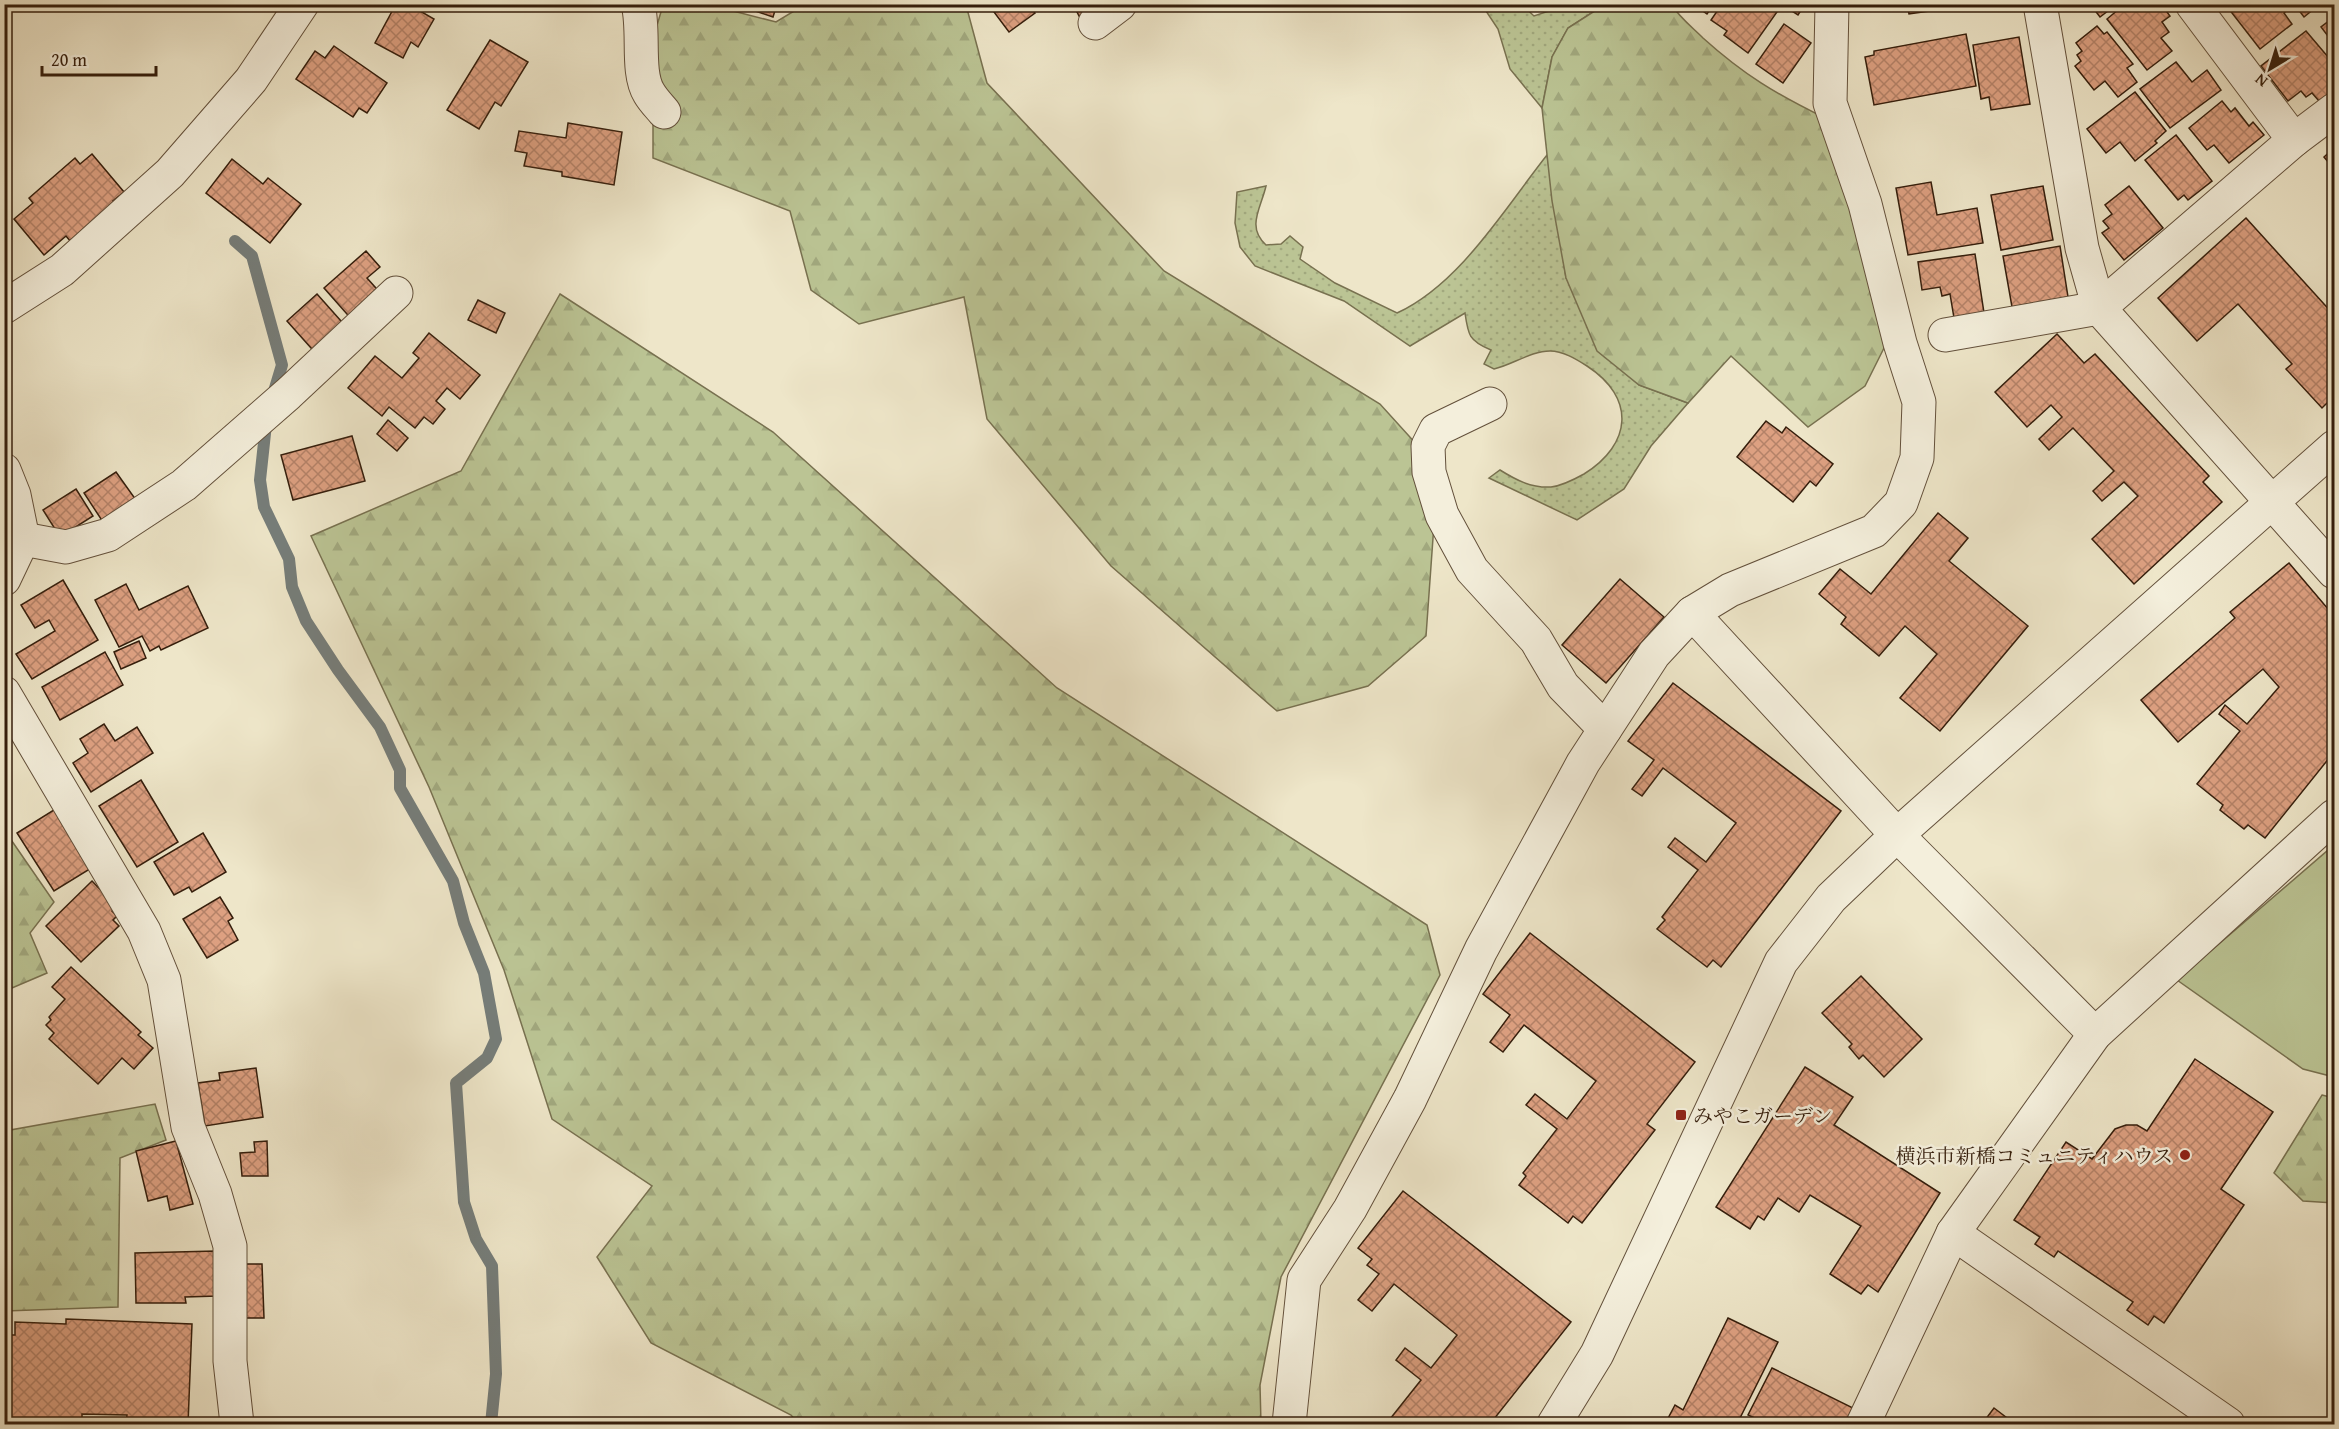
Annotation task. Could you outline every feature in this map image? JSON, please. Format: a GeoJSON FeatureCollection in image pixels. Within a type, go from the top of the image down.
{"type":"FeatureCollection","features":[{"type":"Feature","properties":{"kind":"street"},"geometry":{"type":"LineString","coordinates":[[4,307],[62,270],[170,173],[251,81],[302,4]]}},
{"type":"Feature","properties":{"kind":"street"},"geometry":{"type":"LineString","coordinates":[[638,4],[643,24],[641,64],[648,92],[664,112]]}},
{"type":"Feature","properties":{"kind":"street"},"geometry":{"type":"LineString","coordinates":[[1289,1425],[1304,1280],[1350,1209],[1410,1099],[1481,950],[1583,763],[1654,654],[1692,613],[1730,590],[1874,531],[1900,503],[1917,458],[1918,402],[1925,338],[1865,204],[1830,103],[1832,4]]}},
{"type":"Feature","properties":{"kind":"street"},"geometry":{"type":"LineString","coordinates":[[2040,4],[2082,248],[2099,308],[2334,572]]}},
{"type":"Feature","properties":{"kind":"street"},"geometry":{"type":"LineString","coordinates":[[2192,4],[2294,140]]}},
{"type":"Feature","properties":{"kind":"street"},"geometry":{"type":"LineString","coordinates":[[1925,338],[2099,308],[2294,140],[2334,110]]}},
{"type":"Feature","properties":{"kind":"street"},"geometry":{"type":"LineString","coordinates":[[23,539],[66,547],[108,535],[184,485],[255,420],[288,394],[396,293]]}},
{"type":"Feature","properties":{"kind":"street"},"geometry":{"type":"LineString","coordinates":[[1490,404],[1436,430],[1428,446],[1429,472],[1442,515],[1472,570],[1536,640],[1563,686],[1605,729]]}},
{"type":"Feature","properties":{"kind":"street"},"geometry":{"type":"LineString","coordinates":[[1554,1425],[1597,1354],[1781,962],[1831,898],[1897,835],[2334,447]]}},
{"type":"Feature","properties":{"kind":"street"},"geometry":{"type":"LineString","coordinates":[[4,470],[14,495],[23,539],[4,579]]}},
{"type":"Feature","properties":{"kind":"street"},"geometry":{"type":"LineString","coordinates":[[1692,613],[1897,835],[2095,1034]]}},
{"type":"Feature","properties":{"kind":"street"},"geometry":{"type":"LineString","coordinates":[[4,693],[144,931],[164,980],[188,1127],[215,1194],[230,1246],[230,1361],[237,1425]]}},
{"type":"Feature","properties":{"kind":"street"},"geometry":{"type":"LineString","coordinates":[[1864,1424],[1953,1233],[2095,1034],[2334,816]]}},
{"type":"Feature","properties":{"kind":"street"},"geometry":{"type":"LineString","coordinates":[[1953,1233],[2228,1425]]}},
{"type":"Feature","properties":{"kind":"green space"},"geometry":{"type":"Polygon","coordinates":[[[1671,4],[1686,22],[1732,63],[1791,101],[1825,118],[1888,340],[1865,386],[1808,427],[1731,356],[1688,403],[1639,385],[1597,351],[1566,278],[1552,201],[1542,108],[1552,57],[1568,28],[1604,5],[1671,4]]]}},
{"type":"Feature","properties":{"kind":"green space"},"geometry":{"type":"Polygon","coordinates":[[[663,5],[710,5],[776,22],[804,5],[966,5],[987,83],[1164,271],[1380,404],[1438,468],[1426,636],[1368,686],[1277,711],[1111,566],[987,419],[964,297],[859,324],[811,290],[790,211],[653,158],[653,39],[663,5]]]}},
{"type":"Feature","properties":{"kind":"green space"},"geometry":{"type":"Polygon","coordinates":[[[1482,5],[1522,5],[1534,16],[1567,5],[1604,5],[1568,28],[1552,57],[1542,108],[1510,69],[1498,29],[1482,5]]]}},
{"type":"Feature","properties":{"kind":"green space"},"geometry":{"type":"Polygon","coordinates":[[[1547,155],[1566,278],[1639,385],[1688,403],[1651,446],[1624,489],[1577,520],[1489,478],[1500,470],[1524,483],[1551,487],[1584,474],[1600,462],[1612,449],[1619,435],[1622,421],[1620,406],[1614,392],[1603,379],[1587,366],[1555,351],[1536,353],[1494,369],[1484,364],[1491,350],[1478,344],[1471,336],[1465,313],[1410,346],[1344,301],[1255,266],[1240,247],[1235,223],[1237,192],[1266,186],[1256,224],[1260,238],[1266,245],[1281,244],[1290,236],[1303,247],[1300,259],[1335,283],[1397,313],[1420,300],[1441,284],[1461,264],[1498,221],[1547,155]]]}},
{"type":"Feature","properties":{"kind":"green space"},"geometry":{"type":"Polygon","coordinates":[[[560,294],[773,432],[1057,688],[1427,925],[1440,975],[1281,1277],[1260,1385],[1261,1424],[799,1424],[791,1415],[651,1343],[597,1257],[652,1186],[552,1119],[504,970],[429,787],[311,536],[461,471],[560,294]]]}},
{"type":"Feature","properties":{"kind":"green space"},"geometry":{"type":"Polygon","coordinates":[[[5,831],[54,902],[30,933],[47,973],[12,988],[5,968],[5,831]]]}},
{"type":"Feature","properties":{"kind":"green space"},"geometry":{"type":"Polygon","coordinates":[[[2334,845],[2334,1077],[2303,1069],[2177,980],[2334,845]]]}},
{"type":"Feature","properties":{"kind":"green space"},"geometry":{"type":"Polygon","coordinates":[[[2322,1095],[2334,1098],[2334,1203],[2303,1201],[2274,1173],[2322,1095]]]}},
{"type":"Feature","properties":{"kind":"green space"},"geometry":{"type":"Polygon","coordinates":[[[155,1104],[166,1140],[120,1158],[118,1307],[5,1311],[5,1131],[155,1104]]]}},
{"type":"Feature","properties":{"kind":"building"},"geometry":{"type":"Polygon","coordinates":[[[396,4],[408,4],[434,19],[418,47],[411,42],[403,58],[375,43],[396,4]]]}},
{"type":"Feature","properties":{"kind":"building"},"geometry":{"type":"Polygon","coordinates":[[[735,4],[777,4],[773,17],[735,4]]]}},
{"type":"Feature","properties":{"kind":"building"},"geometry":{"type":"Polygon","coordinates":[[[988,4],[1029,4],[1035,13],[1009,32],[988,4]]]}},
{"type":"Feature","properties":{"kind":"building"},"geometry":{"type":"Polygon","coordinates":[[[1073,4],[1100,4],[1079,16],[1073,4]]]}},
{"type":"Feature","properties":{"kind":"building"},"geometry":{"type":"Polygon","coordinates":[[[1693,4],[1714,4],[1707,14],[1693,4]]]}},
{"type":"Feature","properties":{"kind":"building"},"geometry":{"type":"Polygon","coordinates":[[[1722,4],[1767,4],[1777,12],[1748,53],[1724,35],[1727,31],[1711,20],[1722,4]]]}},
{"type":"Feature","properties":{"kind":"building"},"geometry":{"type":"Polygon","coordinates":[[[1781,4],[1805,4],[1798,15],[1781,4]]]}},
{"type":"Feature","properties":{"kind":"building"},"geometry":{"type":"Polygon","coordinates":[[[1907,4],[1972,4],[1972,5],[1909,14],[1907,4]]]}},
{"type":"Feature","properties":{"kind":"building"},"geometry":{"type":"Polygon","coordinates":[[[2090,4],[2117,4],[2100,17],[2090,4]]]}},
{"type":"Feature","properties":{"kind":"building"},"geometry":{"type":"Polygon","coordinates":[[[2125,4],[2161,4],[2170,16],[2162,22],[2169,32],[2161,38],[2172,51],[2147,70],[2107,19],[2125,4]]]}},
{"type":"Feature","properties":{"kind":"building"},"geometry":{"type":"Polygon","coordinates":[[[2225,4],[2283,4],[2287,10],[2284,13],[2292,24],[2260,49],[2225,4]]]}},
{"type":"Feature","properties":{"kind":"building"},"geometry":{"type":"Polygon","coordinates":[[[2294,4],[2320,4],[2304,17],[2294,4]]]}},
{"type":"Feature","properties":{"kind":"building"},"geometry":{"type":"Polygon","coordinates":[[[2334,17],[2334,44],[2321,27],[2334,17]]]}},
{"type":"Feature","properties":{"kind":"building"},"geometry":{"type":"Polygon","coordinates":[[[1784,24],[1811,43],[1783,83],[1756,64],[1784,24]]]}},
{"type":"Feature","properties":{"kind":"building"},"geometry":{"type":"Polygon","coordinates":[[[2097,26],[2104,34],[2107,32],[2133,64],[2127,68],[2137,82],[2118,97],[2105,81],[2094,90],[2075,66],[2081,61],[2077,55],[2082,51],[2076,43],[2097,26]]]}},
{"type":"Feature","properties":{"kind":"building"},"geometry":{"type":"Polygon","coordinates":[[[2306,31],[2334,64],[2334,89],[2319,101],[2312,93],[2306,97],[2301,91],[2288,101],[2261,66],[2306,31]]]}},
{"type":"Feature","properties":{"kind":"building"},"geometry":{"type":"Polygon","coordinates":[[[1966,34],[1976,86],[1874,105],[1865,57],[1874,55],[1874,51],[1966,34]]]}},
{"type":"Feature","properties":{"kind":"building"},"geometry":{"type":"Polygon","coordinates":[[[2019,37],[2030,104],[1991,110],[1989,97],[1981,99],[1973,45],[2019,37]]]}},
{"type":"Feature","properties":{"kind":"building"},"geometry":{"type":"Polygon","coordinates":[[[490,40],[528,62],[501,106],[495,102],[479,129],[447,110],[490,40]]]}},
{"type":"Feature","properties":{"kind":"building"},"geometry":{"type":"Polygon","coordinates":[[[334,46],[387,83],[367,113],[359,108],[353,117],[296,79],[315,51],[325,58],[334,46]]]}},
{"type":"Feature","properties":{"kind":"building"},"geometry":{"type":"Polygon","coordinates":[[[2176,62],[2192,82],[2207,70],[2221,90],[2170,128],[2140,89],[2176,62]]]}},
{"type":"Feature","properties":{"kind":"building"},"geometry":{"type":"Polygon","coordinates":[[[2135,92],[2166,131],[2155,141],[2157,143],[2135,161],[2120,142],[2106,153],[2087,129],[2135,92]]]}},
{"type":"Feature","properties":{"kind":"building"},"geometry":{"type":"Polygon","coordinates":[[[2222,101],[2231,112],[2235,108],[2249,126],[2253,122],[2264,135],[2229,163],[2214,145],[2207,150],[2189,128],[2222,101]]]}},
{"type":"Feature","properties":{"kind":"building"},"geometry":{"type":"Polygon","coordinates":[[[568,123],[622,132],[614,185],[562,176],[562,172],[524,166],[527,153],[515,151],[519,131],[566,138],[568,123]]]}},
{"type":"Feature","properties":{"kind":"building"},"geometry":{"type":"Polygon","coordinates":[[[2176,135],[2212,181],[2188,200],[2184,195],[2178,200],[2145,160],[2176,135]]]}},
{"type":"Feature","properties":{"kind":"building"},"geometry":{"type":"Polygon","coordinates":[[[2334,148],[2334,169],[2324,157],[2334,148]]]}},
{"type":"Feature","properties":{"kind":"building"},"geometry":{"type":"Polygon","coordinates":[[[92,154],[124,192],[113,201],[115,204],[71,242],[66,236],[44,255],[14,219],[33,203],[29,198],[75,158],[80,164],[92,154]]]}},
{"type":"Feature","properties":{"kind":"building"},"geometry":{"type":"Polygon","coordinates":[[[232,159],[263,184],[268,178],[301,204],[270,243],[206,193],[232,159]]]}},
{"type":"Feature","properties":{"kind":"building"},"geometry":{"type":"Polygon","coordinates":[[[1931,182],[1937,215],[1977,208],[1983,243],[1908,255],[1896,188],[1931,182]]]}},
{"type":"Feature","properties":{"kind":"building"},"geometry":{"type":"Polygon","coordinates":[[[2043,186],[2053,240],[2001,250],[1991,195],[2043,186]]]}},
{"type":"Feature","properties":{"kind":"building"},"geometry":{"type":"Polygon","coordinates":[[[2129,186],[2163,228],[2124,260],[2102,233],[2109,228],[2103,221],[2112,214],[2105,205],[2129,186]]]}},
{"type":"Feature","properties":{"kind":"building"},"geometry":{"type":"Polygon","coordinates":[[[2246,218],[2334,315],[2334,409],[2328,402],[2322,408],[2286,369],[2292,364],[2238,304],[2197,341],[2158,298],[2246,218]]]}},
{"type":"Feature","properties":{"kind":"building"},"geometry":{"type":"Polygon","coordinates":[[[2060,246],[2068,297],[2012,307],[2003,256],[2060,246]]]}},
{"type":"Feature","properties":{"kind":"building"},"geometry":{"type":"Polygon","coordinates":[[[366,251],[380,267],[367,278],[383,296],[354,322],[324,288],[366,251]]]}},
{"type":"Feature","properties":{"kind":"building"},"geometry":{"type":"Polygon","coordinates":[[[1975,254],[1984,313],[1954,318],[1950,294],[1942,296],[1940,287],[1922,290],[1918,262],[1975,254]]]}},
{"type":"Feature","properties":{"kind":"building"},"geometry":{"type":"Polygon","coordinates":[[[317,294],[349,330],[319,357],[287,321],[317,294]]]}},
{"type":"Feature","properties":{"kind":"building"},"geometry":{"type":"Polygon","coordinates":[[[478,300],[505,313],[496,333],[468,320],[478,300]]]}},
{"type":"Feature","properties":{"kind":"building"},"geometry":{"type":"Polygon","coordinates":[[[429,333],[480,375],[460,399],[447,388],[436,401],[445,409],[433,424],[424,417],[415,428],[389,407],[382,416],[348,388],[375,356],[402,378],[419,358],[413,353],[429,333]]]}},
{"type":"Feature","properties":{"kind":"building"},"geometry":{"type":"Polygon","coordinates":[[[2057,334],[2084,363],[2095,354],[2209,476],[2203,482],[2222,502],[2134,584],[2092,539],[2138,496],[2124,482],[2102,501],[2093,491],[2114,471],[2073,428],[2049,450],[2039,439],[2062,417],[2051,405],[2027,427],[1995,392],[2057,334]]]}},
{"type":"Feature","properties":{"kind":"building"},"geometry":{"type":"Polygon","coordinates":[[[388,420],[408,438],[397,451],[377,434],[388,420]]]}},
{"type":"Feature","properties":{"kind":"building"},"geometry":{"type":"Polygon","coordinates":[[[1766,421],[1782,433],[1786,427],[1833,464],[1816,486],[1810,481],[1793,502],[1737,457],[1766,421]]]}},
{"type":"Feature","properties":{"kind":"building"},"geometry":{"type":"Polygon","coordinates":[[[352,436],[365,481],[293,500],[281,455],[352,436]]]}},
{"type":"Feature","properties":{"kind":"building"},"geometry":{"type":"Polygon","coordinates":[[[116,472],[136,500],[103,522],[84,493],[116,472]]]}},
{"type":"Feature","properties":{"kind":"building"},"geometry":{"type":"Polygon","coordinates":[[[76,489],[93,516],[60,537],[43,510],[76,489]]]}},
{"type":"Feature","properties":{"kind":"building"},"geometry":{"type":"Polygon","coordinates":[[[1938,513],[1968,538],[1949,561],[2028,626],[1940,731],[1900,698],[1937,654],[1905,626],[1879,656],[1841,624],[1846,617],[1819,594],[1840,569],[1871,594],[1938,513]]]}},
{"type":"Feature","properties":{"kind":"building"},"geometry":{"type":"Polygon","coordinates":[[[2289,563],[2334,616],[2334,752],[2265,838],[2248,825],[2244,829],[2220,810],[2223,805],[2197,784],[2240,731],[2219,714],[2225,705],[2247,724],[2279,687],[2263,669],[2178,742],[2141,700],[2235,618],[2230,612],[2289,563]]]}},
{"type":"Feature","properties":{"kind":"building"},"geometry":{"type":"Polygon","coordinates":[[[1620,579],[1664,617],[1606,683],[1562,645],[1620,579]]]}},
{"type":"Feature","properties":{"kind":"building"},"geometry":{"type":"Polygon","coordinates":[[[63,580],[98,640],[32,679],[16,654],[55,631],[49,620],[35,628],[21,605],[63,580]]]}},
{"type":"Feature","properties":{"kind":"building"},"geometry":{"type":"Polygon","coordinates":[[[126,584],[139,610],[188,586],[208,628],[161,650],[159,646],[150,651],[142,636],[119,647],[95,600],[126,584]]]}},
{"type":"Feature","properties":{"kind":"building"},"geometry":{"type":"Polygon","coordinates":[[[139,641],[146,658],[121,669],[114,652],[139,641]]]}},
{"type":"Feature","properties":{"kind":"building"},"geometry":{"type":"Polygon","coordinates":[[[105,652],[123,685],[60,720],[42,687],[105,652]]]}},
{"type":"Feature","properties":{"kind":"building"},"geometry":{"type":"Polygon","coordinates":[[[1673,683],[1841,811],[1721,967],[1713,960],[1707,967],[1657,929],[1665,920],[1662,917],[1698,870],[1668,847],[1675,838],[1706,862],[1736,823],[1663,768],[1642,796],[1632,789],[1654,760],[1628,741],[1673,683]]]}},
{"type":"Feature","properties":{"kind":"building"},"geometry":{"type":"Polygon","coordinates":[[[104,724],[115,741],[137,727],[153,753],[91,792],[73,763],[88,753],[80,739],[104,724]]]}},
{"type":"Feature","properties":{"kind":"building"},"geometry":{"type":"Polygon","coordinates":[[[141,780],[178,842],[137,867],[99,806],[141,780]]]}},
{"type":"Feature","properties":{"kind":"building"},"geometry":{"type":"Polygon","coordinates":[[[57,808],[93,867],[54,891],[17,833],[57,808]]]}},
{"type":"Feature","properties":{"kind":"building"},"geometry":{"type":"Polygon","coordinates":[[[203,833],[226,872],[192,892],[189,887],[174,895],[154,862],[203,833]]]}},
{"type":"Feature","properties":{"kind":"building"},"geometry":{"type":"Polygon","coordinates":[[[92,881],[117,907],[112,911],[117,916],[113,920],[119,926],[81,962],[46,926],[92,881]]]}},
{"type":"Feature","properties":{"kind":"building"},"geometry":{"type":"Polygon","coordinates":[[[220,897],[233,918],[228,921],[238,940],[207,958],[183,919],[220,897]]]}},
{"type":"Feature","properties":{"kind":"building"},"geometry":{"type":"Polygon","coordinates":[[[1530,933],[1695,1062],[1647,1124],[1655,1130],[1582,1223],[1573,1216],[1568,1223],[1519,1185],[1526,1176],[1523,1173],[1557,1129],[1526,1105],[1535,1094],[1567,1119],[1596,1081],[1524,1025],[1503,1052],[1490,1042],[1510,1015],[1483,994],[1530,933]]]}},
{"type":"Feature","properties":{"kind":"building"},"geometry":{"type":"Polygon","coordinates":[[[71,967],[141,1032],[138,1035],[153,1048],[134,1069],[122,1058],[98,1084],[49,1039],[54,1033],[46,1025],[51,1020],[49,1017],[65,999],[52,987],[71,967]]]}},
{"type":"Feature","properties":{"kind":"building"},"geometry":{"type":"Polygon","coordinates":[[[1861,976],[1922,1039],[1884,1077],[1863,1055],[1859,1059],[1849,1047],[1852,1044],[1822,1013],[1861,976]]]}},
{"type":"Feature","properties":{"kind":"building"},"geometry":{"type":"Polygon","coordinates":[[[2195,1059],[2273,1112],[2221,1189],[2244,1205],[2164,1323],[2154,1316],[2148,1325],[2127,1310],[2133,1302],[2058,1251],[2054,1257],[2035,1244],[2040,1237],[2014,1220],[2066,1142],[2092,1159],[2115,1129],[2126,1125],[2137,1125],[2147,1131],[2195,1059]]]}},
{"type":"Feature","properties":{"kind":"building"},"geometry":{"type":"Polygon","coordinates":[[[1805,1067],[1853,1097],[1834,1125],[1940,1193],[1878,1292],[1868,1285],[1861,1294],[1830,1274],[1861,1226],[1810,1195],[1799,1212],[1778,1198],[1764,1220],[1758,1216],[1750,1229],[1716,1207],[1805,1067]]]}},
{"type":"Feature","properties":{"kind":"building"},"geometry":{"type":"Polygon","coordinates":[[[256,1068],[263,1117],[205,1126],[198,1083],[220,1080],[219,1073],[256,1068]]]}},
{"type":"Feature","properties":{"kind":"building"},"geometry":{"type":"Polygon","coordinates":[[[176,1141],[193,1204],[170,1210],[167,1196],[148,1201],[136,1151],[176,1141]]]}},
{"type":"Feature","properties":{"kind":"building"},"geometry":{"type":"Polygon","coordinates":[[[267,1141],[268,1176],[242,1176],[240,1153],[255,1152],[254,1142],[267,1141]]]}},
{"type":"Feature","properties":{"kind":"building"},"geometry":{"type":"Polygon","coordinates":[[[1403,1191],[1571,1322],[1490,1424],[1386,1424],[1421,1380],[1396,1360],[1405,1348],[1431,1368],[1457,1335],[1394,1284],[1372,1311],[1358,1300],[1379,1274],[1367,1265],[1372,1259],[1358,1248],[1403,1191]]]}},
{"type":"Feature","properties":{"kind":"building"},"geometry":{"type":"Polygon","coordinates":[[[216,1251],[217,1296],[185,1297],[186,1303],[136,1303],[135,1253],[216,1251]]]}},
{"type":"Feature","properties":{"kind":"building"},"geometry":{"type":"Polygon","coordinates":[[[245,1264],[262,1264],[264,1318],[246,1318],[245,1264]]]}},
{"type":"Feature","properties":{"kind":"building"},"geometry":{"type":"Polygon","coordinates":[[[1728,1318],[1778,1342],[1737,1424],[1665,1424],[1675,1405],[1683,1410],[1728,1318]]]}},
{"type":"Feature","properties":{"kind":"building"},"geometry":{"type":"Polygon","coordinates":[[[66,1319],[192,1324],[188,1424],[126,1424],[127,1415],[82,1414],[82,1424],[4,1424],[4,1335],[15,1335],[15,1322],[66,1324],[66,1319]]]}},
{"type":"Feature","properties":{"kind":"building"},"geometry":{"type":"Polygon","coordinates":[[[1772,1368],[1853,1408],[1845,1424],[1767,1424],[1748,1415],[1772,1368]]]}},
{"type":"Feature","properties":{"kind":"building"},"geometry":{"type":"Polygon","coordinates":[[[1994,1408],[2015,1424],[1982,1424],[1994,1408]]]}},
{"type":"Feature","properties":{"kind":"waterway"},"geometry":{"type":"LineString","coordinates":[[235,241],[252,256],[282,365],[272,398]]}},
{"type":"Feature","properties":{"kind":"waterway"},"geometry":{"type":"LineString","coordinates":[[266,424],[260,480],[264,507],[289,559],[292,587],[306,621],[338,670],[380,727],[400,770],[400,788],[453,881],[464,923],[484,973],[496,1039],[487,1058],[456,1083],[464,1202],[476,1239],[492,1266],[496,1374],[491,1424]]}},
{"type":"Feature","properties":{"kind":"place","name":"みやこガーデン"},"geometry":{"type":"Point","coordinates":[1681,1115]}},
{"type":"Feature","properties":{"kind":"place","name":"横浜市新橋コミュニティハウス"},"geometry":{"type":"Point","coordinates":[2185,1155]}}]}
